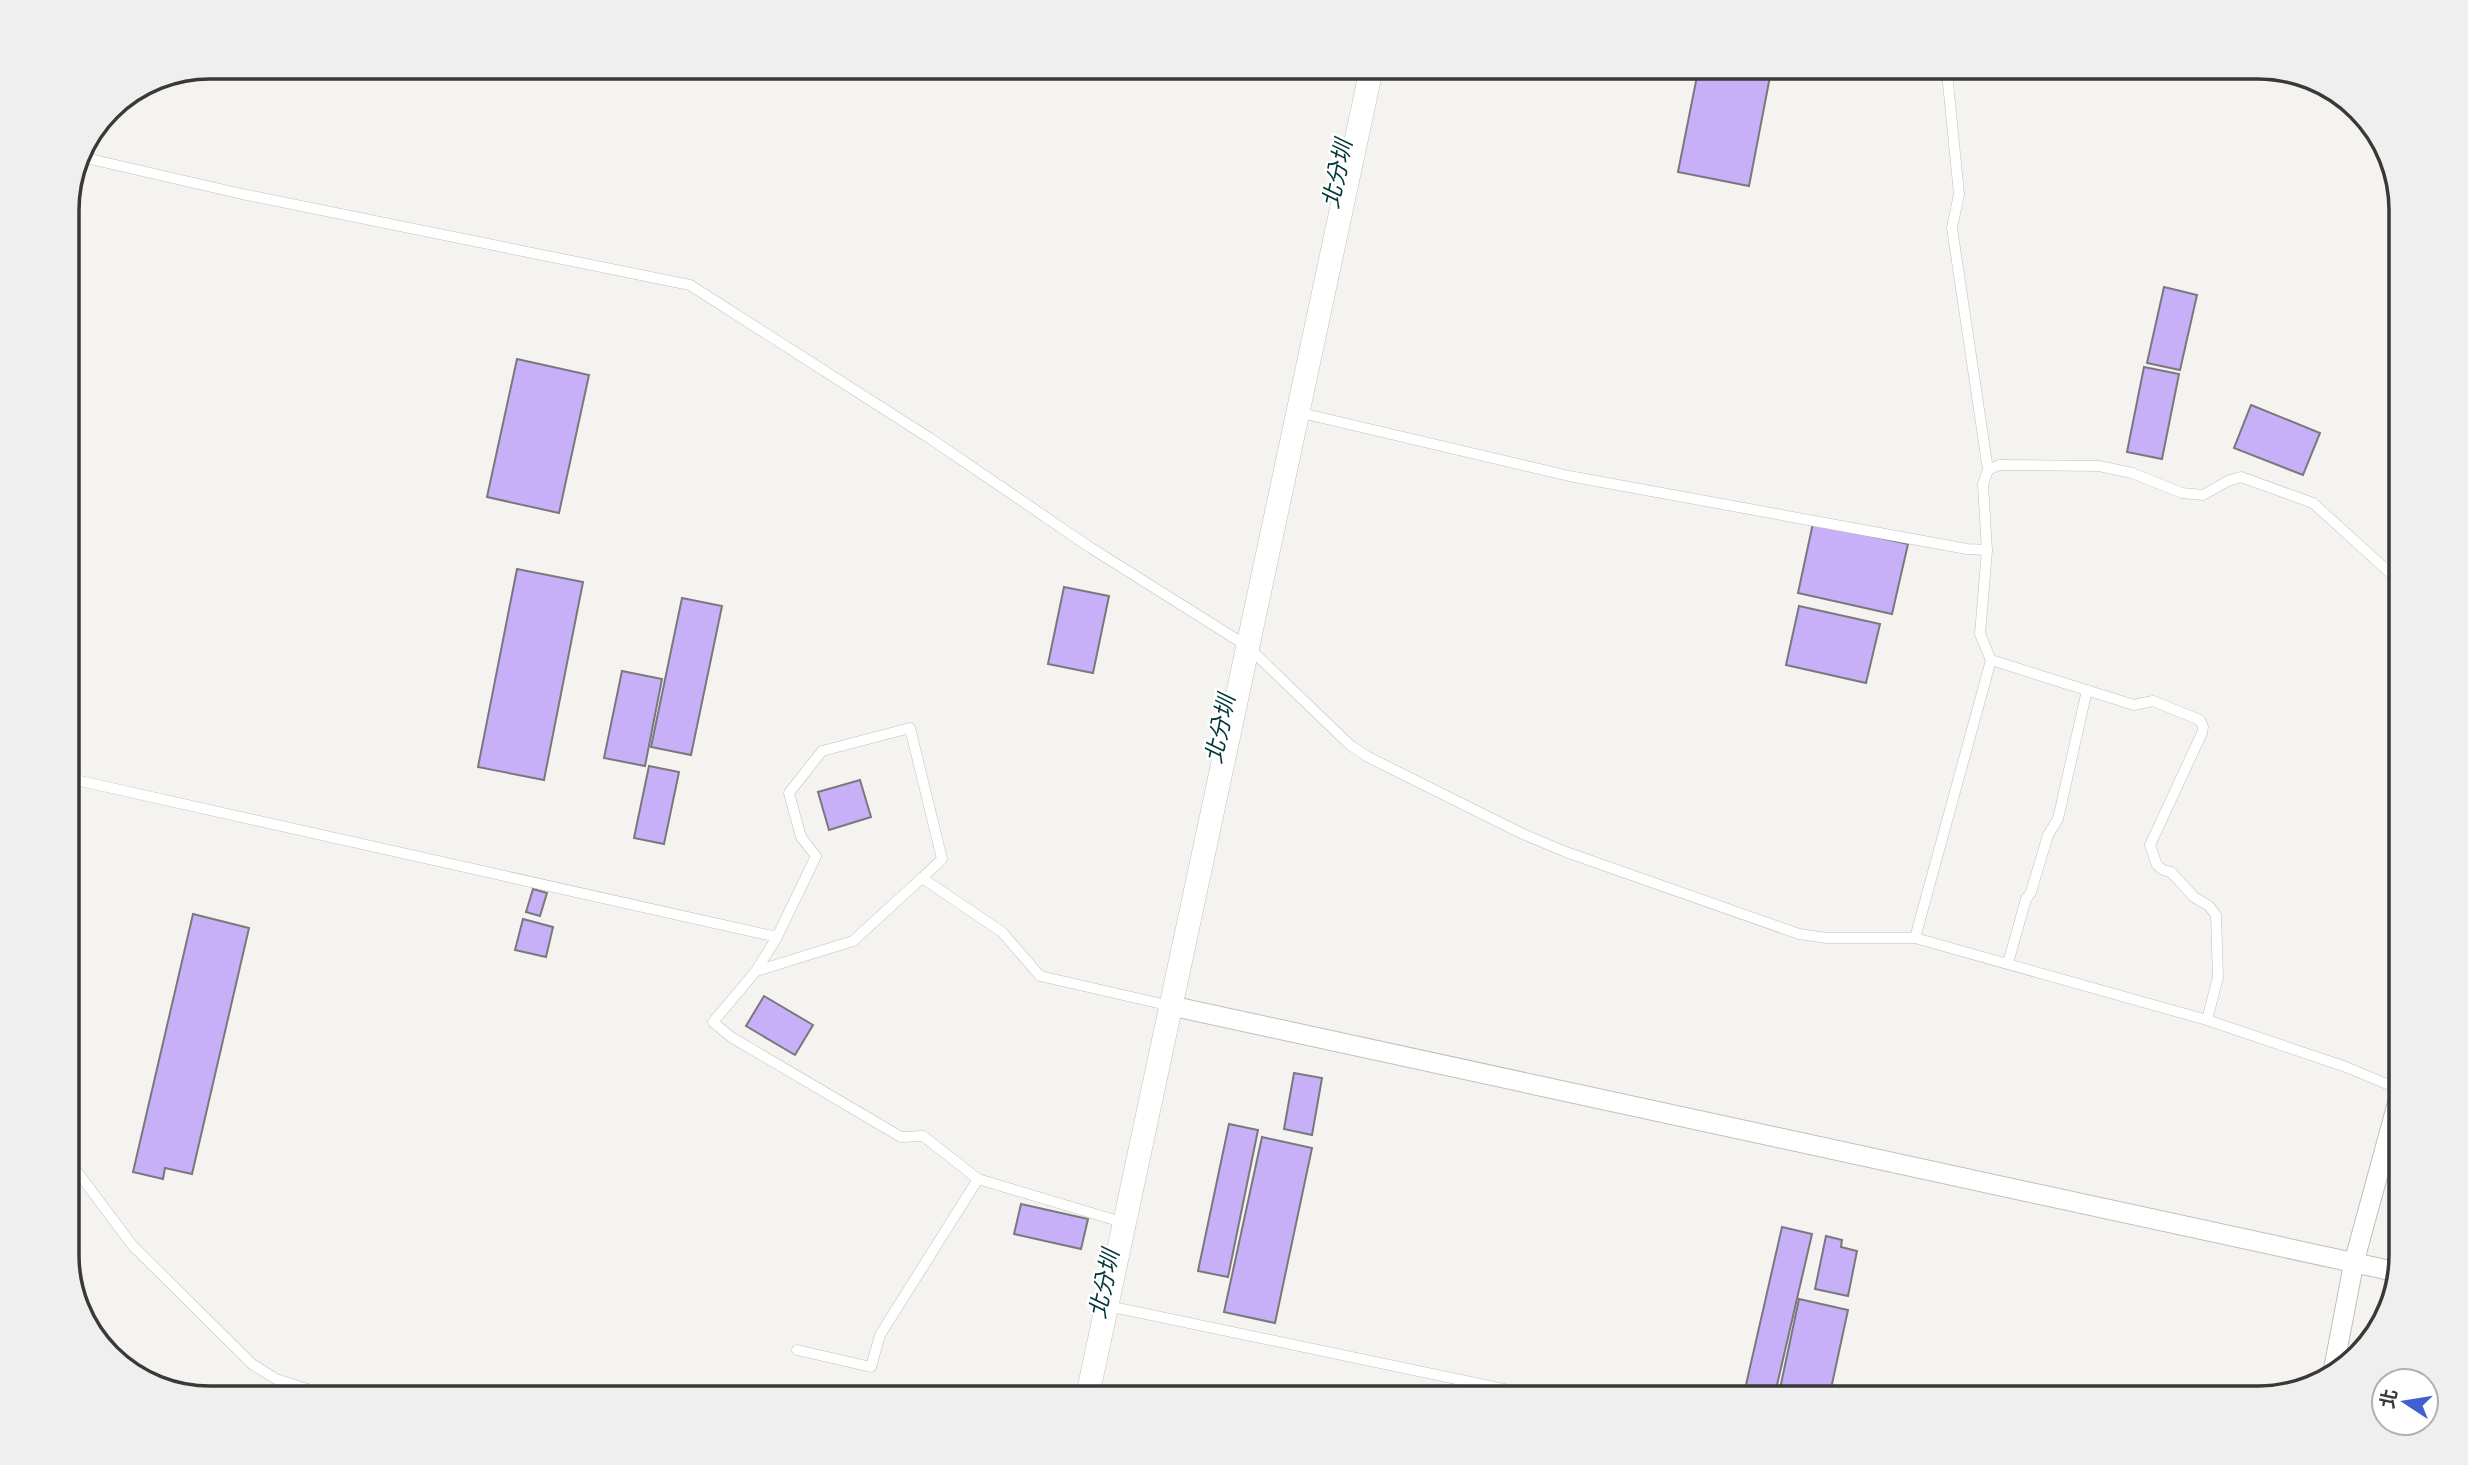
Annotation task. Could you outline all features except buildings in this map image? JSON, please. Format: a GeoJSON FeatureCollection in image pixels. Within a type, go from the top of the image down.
{"type":"FeatureCollection","features":[{"type":"Feature","properties":{"kind":"street"},"geometry":{"type":"LineString","coordinates":[[1091,1386],[1119,1308],[1125,1223],[1182,1008],[1247,646],[1307,414],[1370,79]]}},
{"type":"Feature","properties":{"kind":"street"},"geometry":{"type":"LineString","coordinates":[[1182,1008],[2388,1270]]}},
{"type":"Feature","properties":{"kind":"street"},"geometry":{"type":"LineString","coordinates":[[2335,1361],[2354,1262],[2389,1134]]}},
{"type":"Feature","properties":{"kind":"lane"},"geometry":{"type":"LineString","coordinates":[[1915,938],[1991,660],[1980,634],[1986,550],[1983,484],[1987,470],[1952,228],[1959,194],[1948,79]]}},
{"type":"Feature","properties":{"kind":"lane"},"geometry":{"type":"LineString","coordinates":[[89,159],[243,194],[690,285],[930,439],[1102,555],[1247,646],[1350,745],[1368,757],[1523,834],[1566,852],[1799,934],[1828,938],[1915,938],[2207,1020],[2346,1067],[2389,1085]]}},
{"type":"Feature","properties":{"kind":"lane"},"geometry":{"type":"LineString","coordinates":[[1307,414],[1569,476],[1967,549],[1986,550]]}},
{"type":"Feature","properties":{"kind":"lane"},"geometry":{"type":"LineString","coordinates":[[1987,470],[1999,465],[2099,466],[2132,473],[2182,493],[2203,495],[2241,477],[2313,502],[2389,572]]}},
{"type":"Feature","properties":{"kind":"lane"},"geometry":{"type":"LineString","coordinates":[[1991,660],[2134,705],[2153,701],[2200,720],[2203,727],[2150,845],[2157,865],[2171,872],[2194,897],[2209,905],[2216,915],[2218,977],[2207,1020]]}},
{"type":"Feature","properties":{"kind":"lane"},"geometry":{"type":"LineString","coordinates":[[2008,963],[2048,835],[2058,819],[2087,690]]}},
{"type":"Feature","properties":{"kind":"lane"},"geometry":{"type":"LineString","coordinates":[[756,971],[853,941],[942,859],[910,728],[822,751],[789,793],[801,837],[816,856],[777,937],[756,971],[713,1022],[731,1037],[901,1137],[923,1136],[978,1179],[1125,1223]]}},
{"type":"Feature","properties":{"kind":"lane"},"geometry":{"type":"LineString","coordinates":[[79,781],[777,937]]}},
{"type":"Feature","properties":{"kind":"lane"},"geometry":{"type":"LineString","coordinates":[[922,878],[1003,932],[1040,976],[1182,1008]]}},
{"type":"Feature","properties":{"kind":"lane"},"geometry":{"type":"LineString","coordinates":[[79,1174],[132,1245],[253,1364],[276,1379],[298,1386]]}},
{"type":"Feature","properties":{"kind":"lane"},"geometry":{"type":"LineString","coordinates":[[797,1350],[871,1367],[880,1335],[978,1179]]}},
{"type":"Feature","properties":{"kind":"lane"},"geometry":{"type":"LineString","coordinates":[[1119,1308],[1490,1386]]}},
{"type":"Feature","properties":{"kind":"water label","name":"北分圳"},"geometry":{"type":"Point","coordinates":[1337,174]}},
{"type":"Feature","properties":{"kind":"water label","name":"北分圳"},"geometry":{"type":"Point","coordinates":[1220,729]}},
{"type":"Feature","properties":{"kind":"water label","name":"北分圳"},"geometry":{"type":"Point","coordinates":[1104,1284]}}]}
